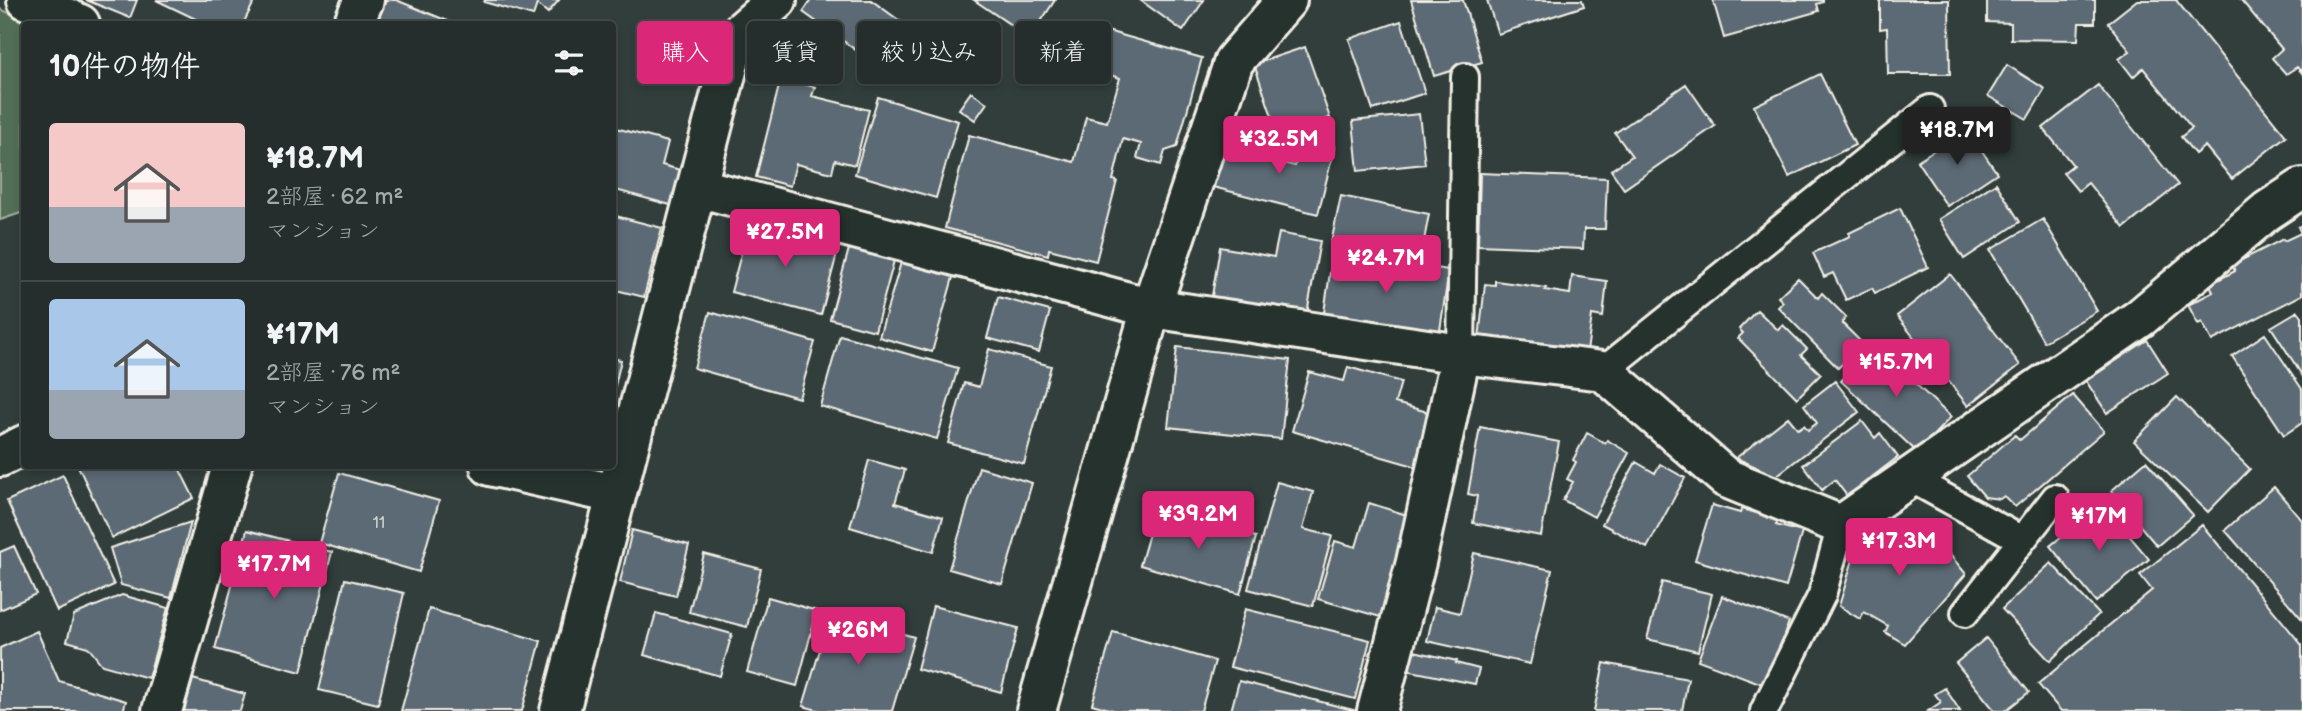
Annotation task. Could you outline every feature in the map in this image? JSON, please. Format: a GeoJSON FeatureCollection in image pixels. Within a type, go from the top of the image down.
{"type":"FeatureCollection","features":[{"type":"Feature","properties":{"kind":"street"},"geometry":{"type":"LineString","coordinates":[[27,0],[73,21]]}},
{"type":"Feature","properties":{"kind":"street"},"geometry":{"type":"LineString","coordinates":[[354,21],[364,0]]}},
{"type":"Feature","properties":{"kind":"street"},"geometry":{"type":"LineString","coordinates":[[560,711],[736,36],[776,0]]}},
{"type":"Feature","properties":{"kind":"street"},"geometry":{"type":"LineString","coordinates":[[1036,711],[1151,308],[1234,61],[1287,0]]}},
{"type":"Feature","properties":{"kind":"street"},"geometry":{"type":"LineString","coordinates":[[697,187],[1151,308],[1461,354],[1603,371],[1726,478],[1841,525],[2140,318],[2267,211],[2302,188]]}},
{"type":"Feature","properties":{"kind":"street"},"geometry":{"type":"LineString","coordinates":[[1377,711],[1416,562],[1461,354]]}},
{"type":"Feature","properties":{"kind":"street"},"geometry":{"type":"LineString","coordinates":[[0,457],[21,446]]}},
{"type":"Feature","properties":{"kind":"street"},"geometry":{"type":"LineString","coordinates":[[162,711],[231,469]]}},
{"type":"Feature","properties":{"kind":"street"},"geometry":{"type":"LineString","coordinates":[[503,469],[615,494]]}},
{"type":"Feature","properties":{"kind":"lane"},"geometry":{"type":"LineString","coordinates":[[1461,354],[1465,77]]}},
{"type":"Feature","properties":{"kind":"lane"},"geometry":{"type":"LineString","coordinates":[[1603,371],[1930,109]]}},
{"type":"Feature","properties":{"kind":"lane"},"geometry":{"type":"LineString","coordinates":[[1910,478],[2022,540]]}},
{"type":"Feature","properties":{"kind":"lane"},"geometry":{"type":"LineString","coordinates":[[1965,613],[2055,498]]}},
{"type":"Feature","properties":{"kind":"lane"},"geometry":{"type":"LineString","coordinates":[[1764,711],[1822,595],[1841,525]]}},
{"type":"Feature","properties":{"kind":"green space"},"geometry":{"type":"Polygon","coordinates":[[[0,9],[28,21],[21,21],[21,213],[0,220],[0,9]]]}},
{"type":"Feature","properties":{"kind":"building"},"geometry":{"type":"Polygon","coordinates":[[[86,0],[137,0],[130,18],[86,0]]]}},
{"type":"Feature","properties":{"kind":"building"},"geometry":{"type":"Polygon","coordinates":[[[156,0],[255,0],[244,21],[200,21],[156,0]]]}},
{"type":"Feature","properties":{"kind":"building"},"geometry":{"type":"Polygon","coordinates":[[[386,0],[396,0],[448,21],[377,21],[386,0]]]}},
{"type":"Feature","properties":{"kind":"building"},"geometry":{"type":"Polygon","coordinates":[[[559,0],[548,13],[537,4],[533,16],[484,2],[559,0]]]}},
{"type":"Feature","properties":{"kind":"building"},"geometry":{"type":"Polygon","coordinates":[[[811,0],[871,0],[900,21],[857,21],[857,51],[843,41],[843,21],[815,21],[803,12],[811,0]]]}},
{"type":"Feature","properties":{"kind":"building"},"geometry":{"type":"Polygon","coordinates":[[[974,0],[1055,0],[1041,21],[1015,21],[1015,28],[974,0]]]}},
{"type":"Feature","properties":{"kind":"building"},"geometry":{"type":"Polygon","coordinates":[[[1140,0],[1204,0],[1183,31],[1140,0]]]}},
{"type":"Feature","properties":{"kind":"building"},"geometry":{"type":"Polygon","coordinates":[[[1411,0],[1463,0],[1482,62],[1434,76],[1411,0]]]}},
{"type":"Feature","properties":{"kind":"building"},"geometry":{"type":"Polygon","coordinates":[[[1487,0],[1582,0],[1584,6],[1498,34],[1487,0]]]}},
{"type":"Feature","properties":{"kind":"building"},"geometry":{"type":"Polygon","coordinates":[[[1713,0],[1823,2],[1817,4],[1819,11],[1724,38],[1713,0]]]}},
{"type":"Feature","properties":{"kind":"building"},"geometry":{"type":"Polygon","coordinates":[[[1880,0],[1949,0],[1950,74],[1888,74],[1887,28],[1880,29],[1880,0]]]}},
{"type":"Feature","properties":{"kind":"building"},"geometry":{"type":"Polygon","coordinates":[[[1987,0],[2095,0],[2095,23],[2079,23],[2078,40],[2011,39],[2011,23],[1987,22],[1987,0]]]}},
{"type":"Feature","properties":{"kind":"building"},"geometry":{"type":"Polygon","coordinates":[[[2137,0],[2176,0],[2286,136],[2232,179],[2205,146],[2195,154],[2181,137],[2192,128],[2143,68],[2133,77],[2119,59],[2130,51],[2108,23],[2137,0]]]}},
{"type":"Feature","properties":{"kind":"building"},"geometry":{"type":"Polygon","coordinates":[[[2241,0],[2302,0],[2302,73],[2297,67],[2286,74],[2272,58],[2282,49],[2241,0]]]}},
{"type":"Feature","properties":{"kind":"building"},"geometry":{"type":"Polygon","coordinates":[[[1401,21],[1425,93],[1373,110],[1349,39],[1401,21]]]}},
{"type":"Feature","properties":{"kind":"building"},"geometry":{"type":"Polygon","coordinates":[[[1111,32],[1202,58],[1177,147],[1165,151],[1161,165],[1137,158],[1141,144],[1123,139],[1113,180],[1117,181],[1096,261],[1049,249],[1048,255],[945,228],[969,135],[1074,162],[1086,117],[1107,122],[1120,78],[1111,75],[1111,32]]]}},
{"type":"Feature","properties":{"kind":"building"},"geometry":{"type":"Polygon","coordinates":[[[1305,47],[1330,118],[1278,134],[1254,64],[1305,47]]]}},
{"type":"Feature","properties":{"kind":"building"},"geometry":{"type":"Polygon","coordinates":[[[2007,65],[2045,89],[2027,119],[1988,96],[2007,65]]]}},
{"type":"Feature","properties":{"kind":"building"},"geometry":{"type":"Polygon","coordinates":[[[1820,74],[1855,145],[1789,177],[1754,106],[1820,74]]]}},
{"type":"Feature","properties":{"kind":"building"},"geometry":{"type":"Polygon","coordinates":[[[779,84],[815,87],[812,96],[869,110],[855,165],[835,160],[832,173],[796,164],[790,186],[756,177],[779,84]]]}},
{"type":"Feature","properties":{"kind":"building"},"geometry":{"type":"Polygon","coordinates":[[[1686,84],[1715,126],[1624,189],[1611,170],[1632,156],[1615,133],[1686,84]]]}},
{"type":"Feature","properties":{"kind":"building"},"geometry":{"type":"Polygon","coordinates":[[[2098,85],[2178,185],[2124,228],[2088,183],[2078,191],[2063,173],[2073,165],[2043,128],[2098,85]]]}},
{"type":"Feature","properties":{"kind":"building"},"geometry":{"type":"Polygon","coordinates":[[[971,92],[987,103],[975,120],[959,109],[971,92]]]}},
{"type":"Feature","properties":{"kind":"building"},"geometry":{"type":"Polygon","coordinates":[[[878,97],[958,121],[936,198],[855,174],[878,97]]]}},
{"type":"Feature","properties":{"kind":"building"},"geometry":{"type":"Polygon","coordinates":[[[1419,114],[1425,164],[1358,171],[1353,121],[1419,114]]]}},
{"type":"Feature","properties":{"kind":"building"},"geometry":{"type":"Polygon","coordinates":[[[616,128],[668,142],[662,165],[684,171],[674,206],[616,190],[616,128]]]}},
{"type":"Feature","properties":{"kind":"building"},"geometry":{"type":"Polygon","coordinates":[[[1967,129],[1997,173],[1947,206],[1917,161],[1967,129]]]}},
{"type":"Feature","properties":{"kind":"building"},"geometry":{"type":"Polygon","coordinates":[[[1302,138],[1335,146],[1318,214],[1213,187],[1223,148],[1295,166],[1302,138]]]}},
{"type":"Feature","properties":{"kind":"building"},"geometry":{"type":"Polygon","coordinates":[[[1480,173],[1607,178],[1605,229],[1584,229],[1583,249],[1478,245],[1480,173]]]}},
{"type":"Feature","properties":{"kind":"building"},"geometry":{"type":"Polygon","coordinates":[[[1996,183],[2020,222],[1964,259],[1939,219],[1996,183]]]}},
{"type":"Feature","properties":{"kind":"building"},"geometry":{"type":"Polygon","coordinates":[[[1341,196],[1429,214],[1420,262],[1331,243],[1341,196]]]}},
{"type":"Feature","properties":{"kind":"building"},"geometry":{"type":"Polygon","coordinates":[[[1900,208],[1928,267],[1875,293],[1872,288],[1846,300],[1833,273],[1824,277],[1813,253],[1900,208]]]}},
{"type":"Feature","properties":{"kind":"building"},"geometry":{"type":"Polygon","coordinates":[[[616,216],[662,228],[644,297],[616,290],[616,216]]]}},
{"type":"Feature","properties":{"kind":"building"},"geometry":{"type":"Polygon","coordinates":[[[2043,219],[2097,311],[2044,342],[1990,250],[2043,219]]]}},
{"type":"Feature","properties":{"kind":"building"},"geometry":{"type":"Polygon","coordinates":[[[749,223],[839,246],[821,315],[731,292],[749,223]]]}},
{"type":"Feature","properties":{"kind":"building"},"geometry":{"type":"Polygon","coordinates":[[[2302,225],[2302,295],[2212,341],[2202,322],[2198,324],[2188,305],[2213,292],[2210,284],[2235,271],[2232,265],[2283,239],[2284,241],[2301,233],[2298,227],[2302,225]]]}},
{"type":"Feature","properties":{"kind":"building"},"geometry":{"type":"Polygon","coordinates":[[[1279,233],[1320,241],[1306,319],[1211,302],[1220,247],[1274,257],[1279,233]]]}},
{"type":"Feature","properties":{"kind":"building"},"geometry":{"type":"Polygon","coordinates":[[[850,245],[895,257],[875,331],[830,319],[850,245]]]}},
{"type":"Feature","properties":{"kind":"building"},"geometry":{"type":"Polygon","coordinates":[[[1333,253],[1449,270],[1439,337],[1323,319],[1333,253]]]}},
{"type":"Feature","properties":{"kind":"building"},"geometry":{"type":"Polygon","coordinates":[[[902,259],[954,274],[932,352],[879,337],[902,259]]]}},
{"type":"Feature","properties":{"kind":"building"},"geometry":{"type":"Polygon","coordinates":[[[1950,274],[2020,365],[1968,406],[1897,316],[1950,274]]]}},
{"type":"Feature","properties":{"kind":"building"},"geometry":{"type":"Polygon","coordinates":[[[1572,276],[1607,281],[1603,317],[1592,315],[1587,352],[1479,339],[1485,284],[1495,285],[1495,281],[1570,294],[1572,276]]]}},
{"type":"Feature","properties":{"kind":"building"},"geometry":{"type":"Polygon","coordinates":[[[1798,278],[1818,298],[1822,293],[1846,317],[1842,323],[1863,344],[1838,368],[1778,307],[1783,302],[1778,297],[1798,278]]]}},
{"type":"Feature","properties":{"kind":"building"},"geometry":{"type":"Polygon","coordinates":[[[998,297],[1050,311],[1039,352],[987,338],[998,297]]]}},
{"type":"Feature","properties":{"kind":"building"},"geometry":{"type":"Polygon","coordinates":[[[1757,310],[1778,330],[1783,325],[1807,349],[1801,355],[1821,374],[1797,398],[1738,338],[1743,333],[1739,329],[1757,310]]]}},
{"type":"Feature","properties":{"kind":"building"},"geometry":{"type":"Polygon","coordinates":[[[2298,311],[2302,316],[2302,375],[2271,327],[2298,311]]]}},
{"type":"Feature","properties":{"kind":"building"},"geometry":{"type":"Polygon","coordinates":[[[710,312],[815,342],[799,398],[694,368],[710,312]]]}},
{"type":"Feature","properties":{"kind":"building"},"geometry":{"type":"Polygon","coordinates":[[[2265,334],[2302,389],[2302,423],[2284,435],[2232,356],[2265,334]]]}},
{"type":"Feature","properties":{"kind":"building"},"geometry":{"type":"Polygon","coordinates":[[[840,335],[958,368],[937,439],[820,406],[840,335]]]}},
{"type":"Feature","properties":{"kind":"building"},"geometry":{"type":"Polygon","coordinates":[[[2147,340],[2168,373],[2107,413],[2086,381],[2147,340]]]}},
{"type":"Feature","properties":{"kind":"building"},"geometry":{"type":"Polygon","coordinates":[[[1875,346],[1951,417],[1917,452],[1841,381],[1875,346]]]}},
{"type":"Feature","properties":{"kind":"building"},"geometry":{"type":"Polygon","coordinates":[[[1177,347],[1290,360],[1281,439],[1168,427],[1177,347]]]}},
{"type":"Feature","properties":{"kind":"building"},"geometry":{"type":"Polygon","coordinates":[[[989,349],[1051,366],[1024,464],[948,443],[964,383],[979,387],[989,349]]]}},
{"type":"Feature","properties":{"kind":"building"},"geometry":{"type":"Polygon","coordinates":[[[616,359],[621,360],[616,381],[616,359]]]}},
{"type":"Feature","properties":{"kind":"building"},"geometry":{"type":"Polygon","coordinates":[[[1348,367],[1401,382],[1395,403],[1435,414],[1421,468],[1292,431],[1309,372],[1344,381],[1348,367]]]}},
{"type":"Feature","properties":{"kind":"building"},"geometry":{"type":"Polygon","coordinates":[[[1835,381],[1859,412],[1776,476],[1736,458],[1788,417],[1798,429],[1804,425],[1808,430],[1817,423],[1804,405],[1835,381]]]}},
{"type":"Feature","properties":{"kind":"building"},"geometry":{"type":"Polygon","coordinates":[[[2073,395],[2104,431],[2015,507],[2004,496],[2000,499],[1985,497],[1967,476],[2015,435],[2020,440],[2073,395]]]}},
{"type":"Feature","properties":{"kind":"building"},"geometry":{"type":"Polygon","coordinates":[[[2177,397],[2250,469],[2208,512],[2134,441],[2177,397]]]}},
{"type":"Feature","properties":{"kind":"building"},"geometry":{"type":"Polygon","coordinates":[[[1862,421],[1875,438],[1880,433],[1898,457],[1847,496],[1835,480],[1822,490],[1803,465],[1862,421]]]}},
{"type":"Feature","properties":{"kind":"building"},"geometry":{"type":"Polygon","coordinates":[[[1480,427],[1559,442],[1541,536],[1473,523],[1477,496],[1468,494],[1480,427]]]}},
{"type":"Feature","properties":{"kind":"building"},"geometry":{"type":"Polygon","coordinates":[[[1587,433],[1605,443],[1607,440],[1629,453],[1594,517],[1563,500],[1573,482],[1567,479],[1576,462],[1573,460],[1587,433]]]}},
{"type":"Feature","properties":{"kind":"building"},"geometry":{"type":"Polygon","coordinates":[[[869,460],[905,470],[895,503],[943,517],[933,552],[850,527],[869,460]]]}},
{"type":"Feature","properties":{"kind":"building"},"geometry":{"type":"Polygon","coordinates":[[[2146,461],[2193,515],[2157,546],[2111,491],[2146,461]]]}},
{"type":"Feature","properties":{"kind":"building"},"geometry":{"type":"Polygon","coordinates":[[[1636,462],[1655,473],[1660,464],[1685,478],[1647,548],[1602,524],[1636,462]]]}},
{"type":"Feature","properties":{"kind":"building"},"geometry":{"type":"Polygon","coordinates":[[[979,467],[1032,483],[1002,584],[949,569],[979,467]]]}},
{"type":"Feature","properties":{"kind":"building"},"geometry":{"type":"Polygon","coordinates":[[[79,469],[180,469],[194,498],[112,538],[79,469]]]}},
{"type":"Feature","properties":{"kind":"building"},"geometry":{"type":"Polygon","coordinates":[[[339,473],[439,501],[419,572],[319,543],[339,473]]]}},
{"type":"Feature","properties":{"kind":"building"},"geometry":{"type":"Polygon","coordinates":[[[63,475],[114,585],[57,611],[7,501],[63,475]]]}},
{"type":"Feature","properties":{"kind":"building"},"geometry":{"type":"Polygon","coordinates":[[[1277,482],[1313,492],[1303,529],[1332,536],[1313,606],[1248,589],[1277,482]]]}},
{"type":"Feature","properties":{"kind":"building"},"geometry":{"type":"Polygon","coordinates":[[[2274,487],[2302,520],[2302,619],[2225,530],[2274,487]]]}},
{"type":"Feature","properties":{"kind":"building"},"geometry":{"type":"Polygon","coordinates":[[[1369,503],[1413,517],[1384,618],[1318,599],[1335,541],[1356,547],[1369,503]]]}},
{"type":"Feature","properties":{"kind":"building"},"geometry":{"type":"Polygon","coordinates":[[[2102,503],[2149,559],[2096,602],[2050,546],[2102,503]]]}},
{"type":"Feature","properties":{"kind":"building"},"geometry":{"type":"Polygon","coordinates":[[[1712,505],[1740,513],[1742,509],[1779,519],[1776,525],[1802,532],[1786,587],[1695,560],[1712,505]]]}},
{"type":"Feature","properties":{"kind":"building"},"geometry":{"type":"Polygon","coordinates":[[[1156,509],[1256,537],[1240,594],[1140,565],[1156,509]]]}},
{"type":"Feature","properties":{"kind":"building"},"geometry":{"type":"Polygon","coordinates":[[[1886,515],[1946,550],[1966,574],[1905,644],[1885,632],[1888,626],[1864,612],[1860,619],[1839,606],[1860,536],[1886,515]]]}},
{"type":"Feature","properties":{"kind":"building"},"geometry":{"type":"Polygon","coordinates":[[[191,522],[171,598],[121,585],[110,548],[191,522]]]}},
{"type":"Feature","properties":{"kind":"building"},"geometry":{"type":"Polygon","coordinates":[[[2202,525],[2302,645],[2302,709],[2061,711],[2038,684],[2152,590],[2140,575],[2202,525]]]}},
{"type":"Feature","properties":{"kind":"building"},"geometry":{"type":"Polygon","coordinates":[[[247,530],[332,552],[301,672],[215,649],[247,530]]]}},
{"type":"Feature","properties":{"kind":"building"},"geometry":{"type":"Polygon","coordinates":[[[632,530],[689,545],[676,596],[620,582],[632,530]]]}},
{"type":"Feature","properties":{"kind":"building"},"geometry":{"type":"Polygon","coordinates":[[[14,546],[36,594],[0,610],[0,552],[14,546]]]}},
{"type":"Feature","properties":{"kind":"building"},"geometry":{"type":"Polygon","coordinates":[[[1474,553],[1552,570],[1530,664],[1427,641],[1435,607],[1460,613],[1474,553]]]}},
{"type":"Feature","properties":{"kind":"building"},"geometry":{"type":"Polygon","coordinates":[[[704,554],[761,569],[747,627],[689,612],[704,554]]]}},
{"type":"Feature","properties":{"kind":"building"},"geometry":{"type":"Polygon","coordinates":[[[2051,563],[2099,614],[2050,661],[2002,609],[2051,563]]]}},
{"type":"Feature","properties":{"kind":"building"},"geometry":{"type":"Polygon","coordinates":[[[345,579],[404,593],[378,704],[319,690],[345,579]]]}},
{"type":"Feature","properties":{"kind":"building"},"geometry":{"type":"Polygon","coordinates":[[[1662,582],[1712,594],[1698,651],[1647,639],[1662,582]]]}},
{"type":"Feature","properties":{"kind":"building"},"geometry":{"type":"Polygon","coordinates":[[[122,595],[168,608],[148,678],[102,665],[88,647],[67,641],[74,615],[122,595]]]}},
{"type":"Feature","properties":{"kind":"building"},"geometry":{"type":"Polygon","coordinates":[[[1722,596],[1789,622],[1765,685],[1698,660],[1722,596]]]}},
{"type":"Feature","properties":{"kind":"building"},"geometry":{"type":"Polygon","coordinates":[[[768,597],[817,611],[797,686],[747,672],[768,597]]]}},
{"type":"Feature","properties":{"kind":"building"},"geometry":{"type":"Polygon","coordinates":[[[933,606],[1018,628],[1001,692],[917,669],[933,606]]]}},
{"type":"Feature","properties":{"kind":"building"},"geometry":{"type":"Polygon","coordinates":[[[429,609],[541,641],[522,711],[401,711],[429,609]]]}},
{"type":"Feature","properties":{"kind":"building"},"geometry":{"type":"Polygon","coordinates":[[[1245,609],[1370,640],[1355,699],[1230,667],[1245,609]]]}},
{"type":"Feature","properties":{"kind":"building"},"geometry":{"type":"Polygon","coordinates":[[[656,613],[732,634],[720,676],[644,655],[656,613]]]}},
{"type":"Feature","properties":{"kind":"building"},"geometry":{"type":"Polygon","coordinates":[[[831,613],[914,637],[892,711],[821,711],[803,706],[831,613]]]}},
{"type":"Feature","properties":{"kind":"building"},"geometry":{"type":"Polygon","coordinates":[[[37,631],[59,681],[126,701],[123,711],[0,711],[0,648],[37,631]]]}},
{"type":"Feature","properties":{"kind":"building"},"geometry":{"type":"Polygon","coordinates":[[[1113,632],[1215,661],[1201,711],[1116,711],[1092,704],[1113,632]]]}},
{"type":"Feature","properties":{"kind":"building"},"geometry":{"type":"Polygon","coordinates":[[[1986,638],[2029,692],[2005,711],[1995,711],[1956,663],[1986,638]]]}},
{"type":"Feature","properties":{"kind":"building"},"geometry":{"type":"Polygon","coordinates":[[[1410,650],[1479,669],[1475,684],[1406,670],[1410,650]]]}},
{"type":"Feature","properties":{"kind":"building"},"geometry":{"type":"Polygon","coordinates":[[[1604,663],[1688,679],[1682,711],[1594,711],[1604,663]]]}},
{"type":"Feature","properties":{"kind":"building"},"geometry":{"type":"Polygon","coordinates":[[[193,679],[245,694],[240,711],[184,711],[193,679]]]}},
{"type":"Feature","properties":{"kind":"building"},"geometry":{"type":"Polygon","coordinates":[[[1239,681],[1357,711],[1231,711],[1239,681]]]}},
{"type":"Feature","properties":{"kind":"building"},"geometry":{"type":"Polygon","coordinates":[[[1945,688],[1960,711],[1928,711],[1941,702],[1935,694],[1945,688]]]}}]}
